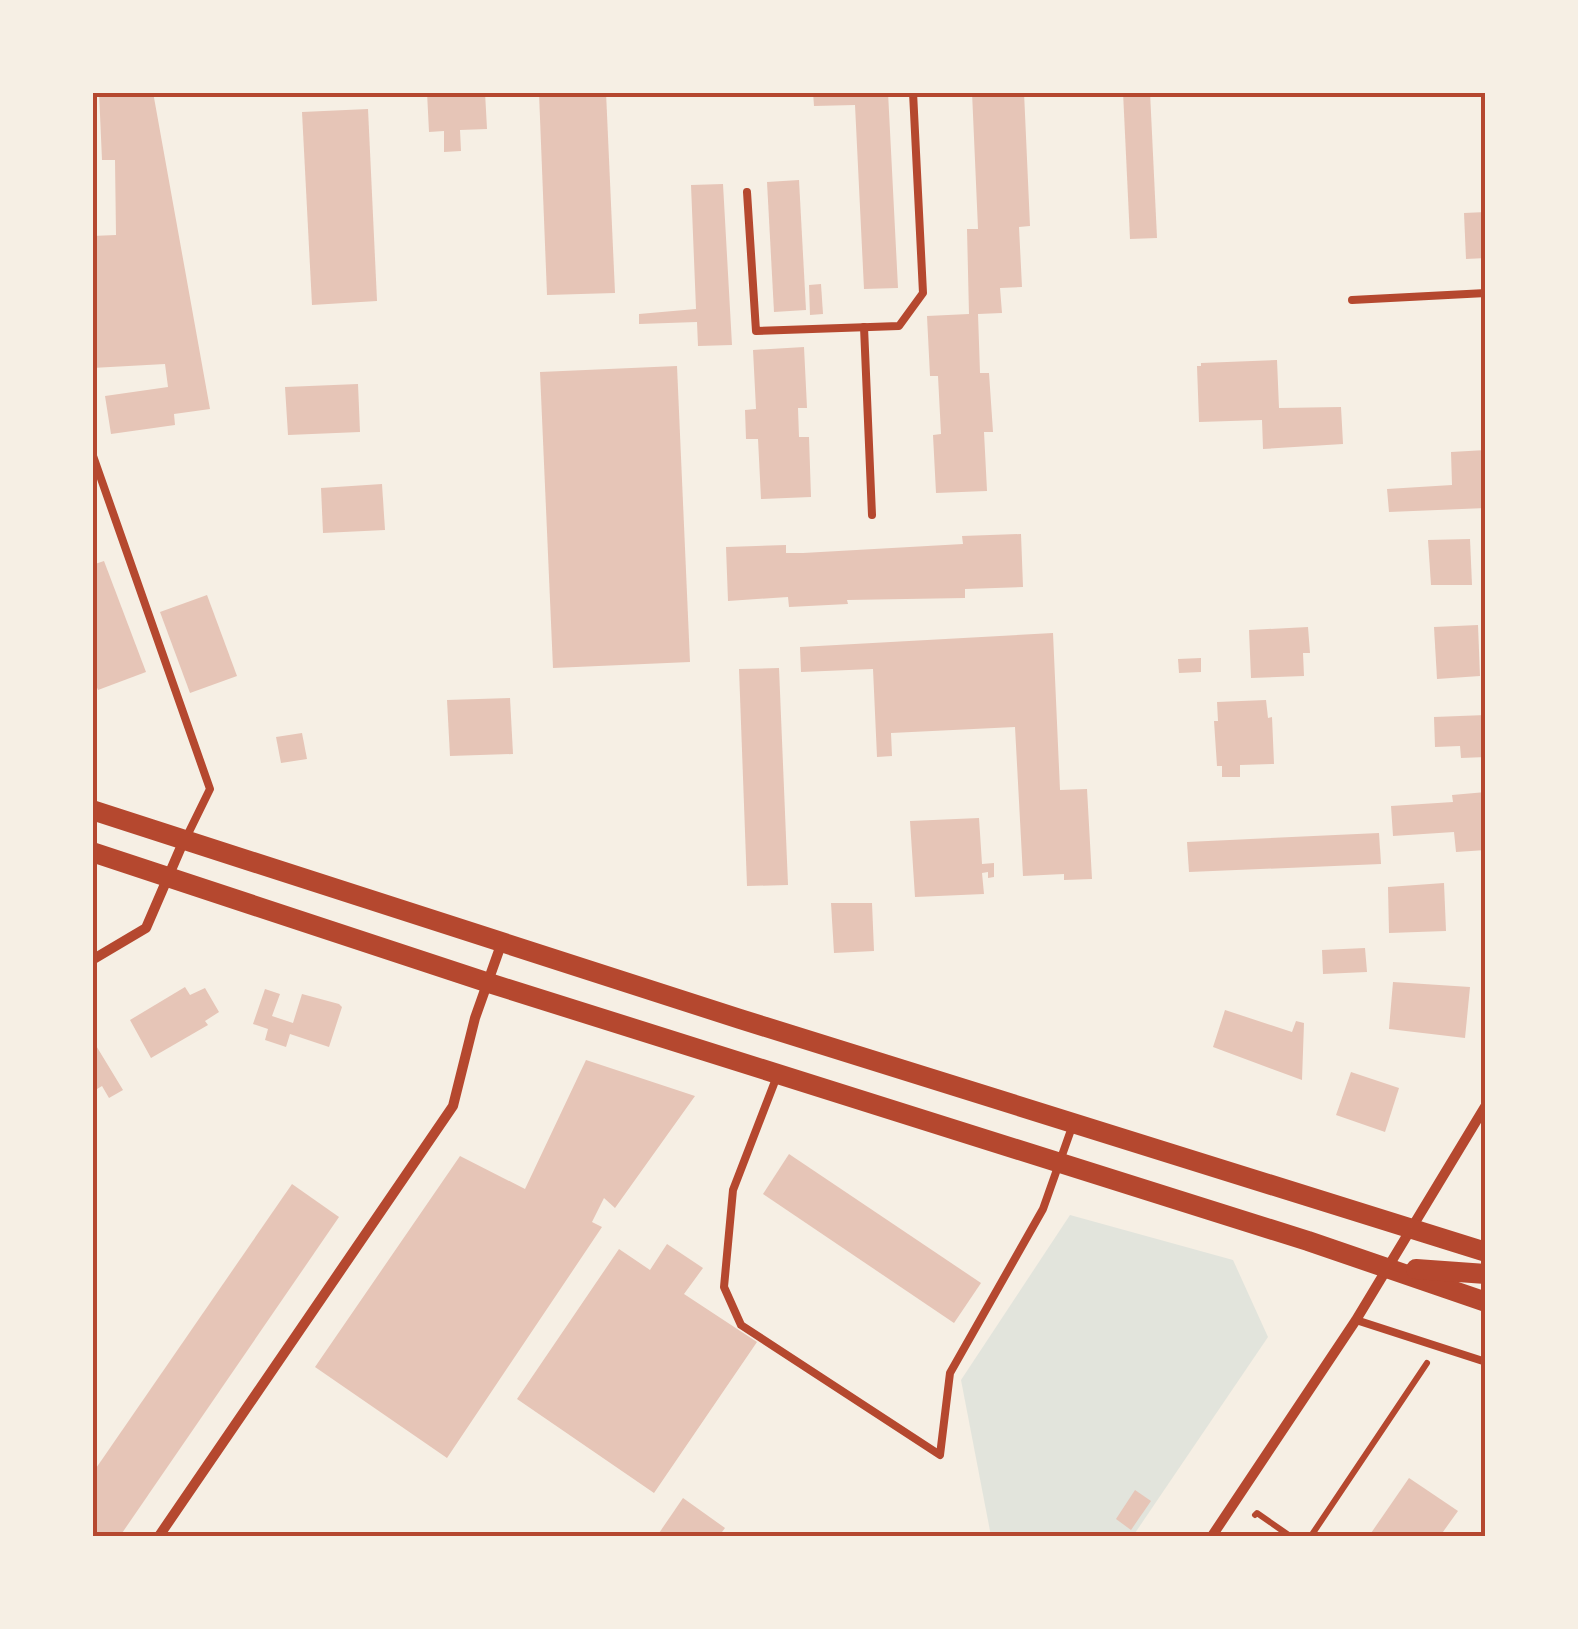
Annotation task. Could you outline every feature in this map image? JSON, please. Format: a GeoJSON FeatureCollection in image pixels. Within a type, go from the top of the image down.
{"type":"FeatureCollection","features":[{"type":"Feature","properties":{"kind":"main road"},"geometry":{"type":"LineString","coordinates":[[92,810],[1072,1124],[1486,1252]]}},
{"type":"Feature","properties":{"kind":"main road"},"geometry":{"type":"LineString","coordinates":[[92,852],[1486,1302]]}},
{"type":"Feature","properties":{"kind":"main road"},"geometry":{"type":"LineString","coordinates":[[1389,1268],[1486,1274]]}},
{"type":"Feature","properties":{"kind":"street"},"geometry":{"type":"LineString","coordinates":[[92,960],[146,928],[184,840]]}},
{"type":"Feature","properties":{"kind":"street"},"geometry":{"type":"LineString","coordinates":[[159,1536],[453,1106],[475,1018],[502,942]]}},
{"type":"Feature","properties":{"kind":"street"},"geometry":{"type":"LineString","coordinates":[[1212,1536],[1356,1320],[1486,1105]]}},
{"type":"Feature","properties":{"kind":"lane"},"geometry":{"type":"LineString","coordinates":[[747,192],[756,332],[899,326],[923,293],[913,92]]}},
{"type":"Feature","properties":{"kind":"lane"},"geometry":{"type":"LineString","coordinates":[[1352,300],[1486,293]]}},
{"type":"Feature","properties":{"kind":"lane"},"geometry":{"type":"LineString","coordinates":[[864,327],[872,516]]}},
{"type":"Feature","properties":{"kind":"lane"},"geometry":{"type":"LineString","coordinates":[[92,453],[210,790],[184,840]]}},
{"type":"Feature","properties":{"kind":"lane"},"geometry":{"type":"LineString","coordinates":[[778,1072],[733,1190],[724,1287],[741,1325],[940,1455],[950,1372],[1043,1209],[1062,1163],[1072,1124]]}},
{"type":"Feature","properties":{"kind":"lane"},"geometry":{"type":"LineString","coordinates":[[1356,1320],[1486,1362]]}},
{"type":"Feature","properties":{"kind":"path"},"geometry":{"type":"LineString","coordinates":[[1310,1536],[1438,1347]]}},
{"type":"Feature","properties":{"kind":"path"},"geometry":{"type":"LineString","coordinates":[[1248,1525],[1256,1513],[1290,1536]]}},
{"type":"Feature","properties":{"kind":"shaded area"},"geometry":{"type":"Polygon","coordinates":[[[1070,1215],[1233,1260],[1268,1337],[1133,1536],[991,1536],[961,1380],[1070,1215]]]}},
{"type":"Feature","properties":{"kind":"building"},"geometry":{"type":"Polygon","coordinates":[[[99,92],[153,92],[210,409],[174,414],[175,425],[111,434],[105,396],[168,387],[165,364],[92,368],[92,236],[116,235],[115,160],[102,160],[99,92]]]}},
{"type":"Feature","properties":{"kind":"building"},"geometry":{"type":"Polygon","coordinates":[[[427,92],[485,92],[487,129],[460,130],[461,151],[444,152],[444,131],[429,132],[427,92]]]}},
{"type":"Feature","properties":{"kind":"building"},"geometry":{"type":"Polygon","coordinates":[[[606,92],[615,293],[547,295],[539,93],[606,92]]]}},
{"type":"Feature","properties":{"kind":"building"},"geometry":{"type":"Polygon","coordinates":[[[813,92],[888,92],[898,288],[864,289],[855,105],[814,106],[813,92]]]}},
{"type":"Feature","properties":{"kind":"building"},"geometry":{"type":"Polygon","coordinates":[[[972,92],[1024,92],[1030,226],[1019,227],[1022,287],[1000,288],[1002,313],[978,314],[980,373],[989,373],[993,432],[984,432],[987,491],[936,493],[933,435],[941,434],[938,376],[930,376],[927,316],[969,314],[967,229],[978,229],[972,92]]]}},
{"type":"Feature","properties":{"kind":"building"},"geometry":{"type":"Polygon","coordinates":[[[1123,92],[1150,92],[1157,238],[1130,239],[1123,92]]]}},
{"type":"Feature","properties":{"kind":"building"},"geometry":{"type":"Polygon","coordinates":[[[368,109],[377,301],[312,305],[302,112],[368,109]]]}},
{"type":"Feature","properties":{"kind":"building"},"geometry":{"type":"Polygon","coordinates":[[[799,180],[806,310],[774,312],[767,182],[799,180]]]}},
{"type":"Feature","properties":{"kind":"building"},"geometry":{"type":"Polygon","coordinates":[[[723,184],[732,345],[698,346],[697,322],[639,324],[639,314],[696,309],[691,185],[723,184]]]}},
{"type":"Feature","properties":{"kind":"building"},"geometry":{"type":"Polygon","coordinates":[[[1486,212],[1486,258],[1466,259],[1464,213],[1486,212]]]}},
{"type":"Feature","properties":{"kind":"building"},"geometry":{"type":"Polygon","coordinates":[[[821,284],[823,314],[810,315],[809,285],[821,284]]]}},
{"type":"Feature","properties":{"kind":"building"},"geometry":{"type":"Polygon","coordinates":[[[804,347],[807,408],[798,408],[799,437],[809,437],[811,497],[761,499],[758,439],[746,439],[745,410],[756,409],[753,350],[804,347]]]}},
{"type":"Feature","properties":{"kind":"building"},"geometry":{"type":"Polygon","coordinates":[[[1277,360],[1279,408],[1341,407],[1343,444],[1263,449],[1262,420],[1199,422],[1197,366],[1277,360]]]}},
{"type":"Feature","properties":{"kind":"building"},"geometry":{"type":"Polygon","coordinates":[[[677,366],[690,662],[553,668],[540,372],[677,366]]]}},
{"type":"Feature","properties":{"kind":"building"},"geometry":{"type":"Polygon","coordinates":[[[358,384],[360,432],[288,435],[285,387],[358,384]]]}},
{"type":"Feature","properties":{"kind":"building"},"geometry":{"type":"Polygon","coordinates":[[[1486,450],[1486,508],[1389,512],[1387,489],[1452,485],[1451,452],[1486,450]]]}},
{"type":"Feature","properties":{"kind":"building"},"geometry":{"type":"Polygon","coordinates":[[[382,484],[385,530],[323,533],[321,488],[382,484]]]}},
{"type":"Feature","properties":{"kind":"building"},"geometry":{"type":"Polygon","coordinates":[[[1021,534],[1023,587],[965,589],[965,598],[847,600],[848,604],[789,607],[788,597],[728,601],[726,547],[786,545],[786,553],[803,553],[963,544],[962,536],[1021,534]]]}},
{"type":"Feature","properties":{"kind":"building"},"geometry":{"type":"Polygon","coordinates":[[[1470,539],[1472,585],[1431,585],[1428,540],[1470,539]]]}},
{"type":"Feature","properties":{"kind":"building"},"geometry":{"type":"Polygon","coordinates":[[[104,561],[146,672],[98,690],[92,675],[92,565],[104,561]]]}},
{"type":"Feature","properties":{"kind":"building"},"geometry":{"type":"Polygon","coordinates":[[[207,595],[237,676],[190,693],[160,612],[207,595]]]}},
{"type":"Feature","properties":{"kind":"building"},"geometry":{"type":"Polygon","coordinates":[[[1478,625],[1480,676],[1437,679],[1434,627],[1478,625]]]}},
{"type":"Feature","properties":{"kind":"building"},"geometry":{"type":"Polygon","coordinates":[[[1308,627],[1310,653],[1303,653],[1304,676],[1251,678],[1249,630],[1308,627]]]}},
{"type":"Feature","properties":{"kind":"building"},"geometry":{"type":"Polygon","coordinates":[[[1053,633],[1060,790],[1087,789],[1092,879],[1064,880],[1064,874],[1023,876],[1015,727],[891,733],[892,756],[877,757],[873,669],[801,672],[800,647],[1053,633]]]}},
{"type":"Feature","properties":{"kind":"building"},"geometry":{"type":"Polygon","coordinates":[[[1201,658],[1201,672],[1179,673],[1178,659],[1201,658]]]}},
{"type":"Feature","properties":{"kind":"building"},"geometry":{"type":"Polygon","coordinates":[[[779,668],[788,885],[747,886],[739,669],[779,668]]]}},
{"type":"Feature","properties":{"kind":"building"},"geometry":{"type":"Polygon","coordinates":[[[510,698],[513,754],[450,756],[447,700],[510,698]]]}},
{"type":"Feature","properties":{"kind":"building"},"geometry":{"type":"Polygon","coordinates":[[[1266,700],[1268,718],[1272,717],[1274,764],[1240,765],[1240,777],[1222,777],[1222,766],[1217,766],[1214,721],[1218,721],[1217,702],[1266,700]]]}},
{"type":"Feature","properties":{"kind":"building"},"geometry":{"type":"Polygon","coordinates":[[[1486,715],[1486,757],[1461,758],[1460,746],[1435,747],[1434,717],[1486,715]]]}},
{"type":"Feature","properties":{"kind":"building"},"geometry":{"type":"Polygon","coordinates":[[[302,733],[307,759],[281,763],[276,737],[302,733]]]}},
{"type":"Feature","properties":{"kind":"building"},"geometry":{"type":"Polygon","coordinates":[[[1486,792],[1486,850],[1456,852],[1454,832],[1393,836],[1391,806],[1453,802],[1452,795],[1486,792]]]}},
{"type":"Feature","properties":{"kind":"building"},"geometry":{"type":"Polygon","coordinates":[[[979,818],[982,864],[994,863],[994,877],[982,873],[984,894],[915,897],[910,821],[979,818]]]}},
{"type":"Feature","properties":{"kind":"building"},"geometry":{"type":"Polygon","coordinates":[[[1379,833],[1381,864],[1189,872],[1187,842],[1379,833]]]}},
{"type":"Feature","properties":{"kind":"building"},"geometry":{"type":"Polygon","coordinates":[[[1444,883],[1446,931],[1389,933],[1388,887],[1444,883]]]}},
{"type":"Feature","properties":{"kind":"building"},"geometry":{"type":"Polygon","coordinates":[[[831,903],[872,903],[874,951],[834,953],[831,903]]]}},
{"type":"Feature","properties":{"kind":"building"},"geometry":{"type":"Polygon","coordinates":[[[1365,948],[1367,972],[1323,974],[1322,950],[1365,948]]]}},
{"type":"Feature","properties":{"kind":"building"},"geometry":{"type":"Polygon","coordinates":[[[1393,982],[1470,987],[1465,1038],[1389,1029],[1393,982]]]}},
{"type":"Feature","properties":{"kind":"building"},"geometry":{"type":"Polygon","coordinates":[[[185,987],[190,995],[205,988],[219,1012],[205,1021],[208,1025],[151,1058],[130,1020],[185,987]]]}},
{"type":"Feature","properties":{"kind":"building"},"geometry":{"type":"Polygon","coordinates":[[[265,989],[280,994],[272,1016],[293,1023],[302,994],[339,1004],[342,1007],[329,1047],[290,1034],[286,1047],[265,1040],[268,1029],[253,1024],[265,989]]]}},
{"type":"Feature","properties":{"kind":"building"},"geometry":{"type":"Polygon","coordinates":[[[1225,1010],[1292,1032],[1296,1021],[1304,1023],[1302,1080],[1213,1047],[1225,1010]]]}},
{"type":"Feature","properties":{"kind":"building"},"geometry":{"type":"Polygon","coordinates":[[[92,1039],[123,1090],[109,1098],[102,1086],[92,1092],[92,1039]]]}},
{"type":"Feature","properties":{"kind":"building"},"geometry":{"type":"Polygon","coordinates":[[[586,1060],[695,1096],[615,1208],[604,1198],[592,1222],[602,1227],[447,1458],[315,1367],[460,1156],[525,1189],[586,1060]]]}},
{"type":"Feature","properties":{"kind":"building"},"geometry":{"type":"Polygon","coordinates":[[[1351,1072],[1399,1088],[1385,1132],[1336,1115],[1351,1072]]]}},
{"type":"Feature","properties":{"kind":"building"},"geometry":{"type":"Polygon","coordinates":[[[789,1154],[981,1283],[954,1323],[763,1194],[789,1154]]]}},
{"type":"Feature","properties":{"kind":"building"},"geometry":{"type":"Polygon","coordinates":[[[292,1184],[339,1217],[120,1536],[92,1536],[92,1474],[292,1184]]]}},
{"type":"Feature","properties":{"kind":"building"},"geometry":{"type":"Polygon","coordinates":[[[667,1244],[703,1268],[684,1294],[757,1342],[654,1493],[517,1399],[619,1249],[650,1270],[667,1244]]]}},
{"type":"Feature","properties":{"kind":"building"},"geometry":{"type":"Polygon","coordinates":[[[1409,1478],[1458,1511],[1440,1536],[1369,1536],[1409,1478]]]}},
{"type":"Feature","properties":{"kind":"building"},"geometry":{"type":"Polygon","coordinates":[[[1135,1490],[1151,1501],[1131,1530],[1116,1519],[1135,1490]]]}},
{"type":"Feature","properties":{"kind":"building"},"geometry":{"type":"Polygon","coordinates":[[[683,1498],[725,1528],[719,1536],[657,1536],[683,1498]]]}}]}
